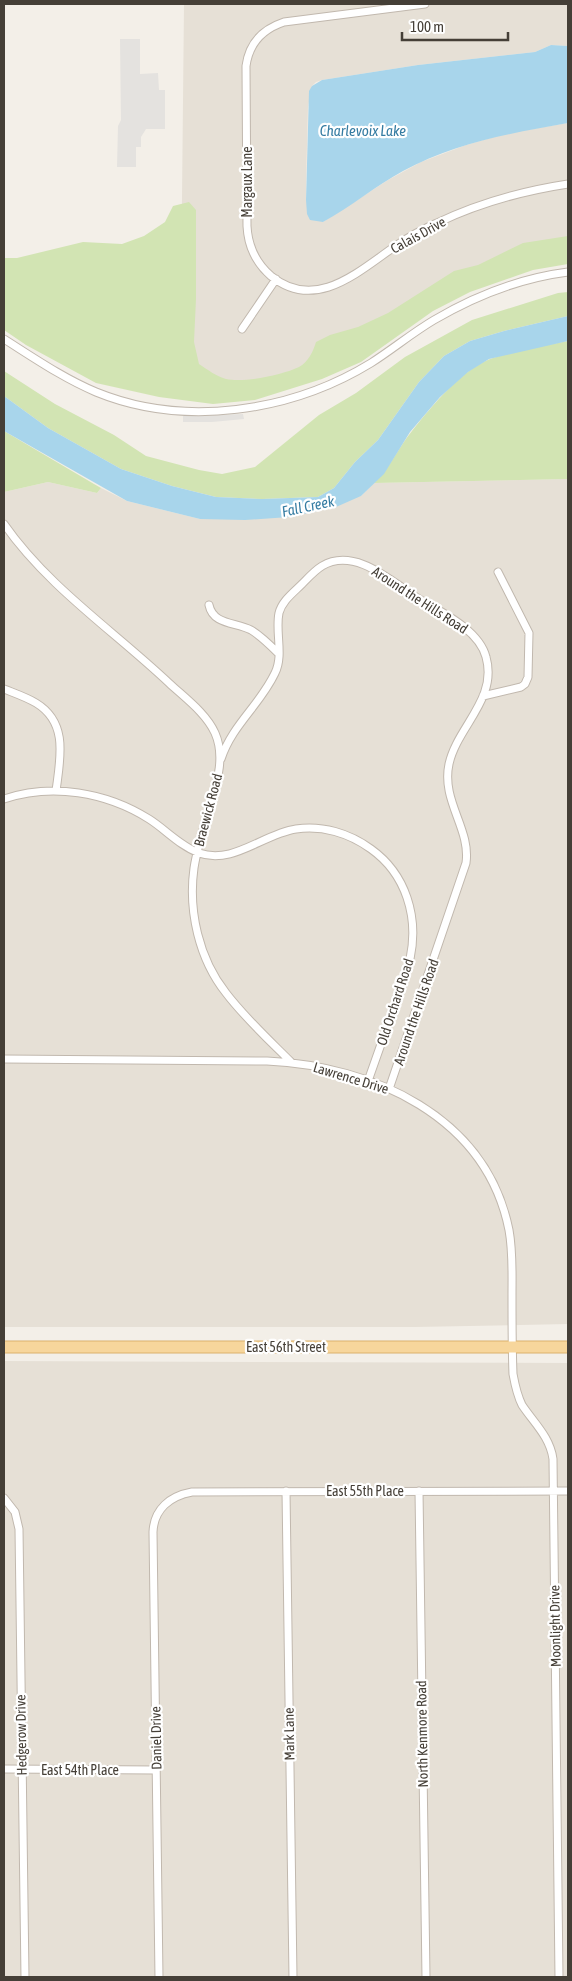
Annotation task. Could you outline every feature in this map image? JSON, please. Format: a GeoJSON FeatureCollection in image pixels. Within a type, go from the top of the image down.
{"type":"FeatureCollection","features":[{"type":"Feature","properties":{"kind":"main road","name":"East 56th Street"},"geometry":{"type":"LineString","coordinates":[[4,1347],[568,1347]]}},
{"type":"Feature","properties":{"kind":"street","name":"Margaux Lane"},"geometry":{"type":"LineString","coordinates":[[276,279],[257,260],[250,245],[248,235],[246,64],[251,49],[260,35],[274,25],[287,21],[425,4]]}},
{"type":"Feature","properties":{"kind":"street","name":"Calais Drive"},"geometry":{"type":"LineString","coordinates":[[276,279],[292,287],[306,290],[332,287],[346,280],[402,242],[456,214],[515,194],[568,184]]}},
{"type":"Feature","properties":{"kind":"street"},"geometry":{"type":"LineString","coordinates":[[4,339],[74,382],[102,394],[134,403],[188,411],[220,411],[251,407],[303,395],[334,383],[369,364],[434,320],[486,294],[519,282],[568,272]]}},
{"type":"Feature","properties":{"kind":"street"},"geometry":{"type":"LineString","coordinates":[[242,329],[276,279]]}},
{"type":"Feature","properties":{"kind":"street","name":"Braewick Road"},"geometry":{"type":"LineString","coordinates":[[4,524],[34,562],[158,672],[203,716],[214,732],[221,759],[197,852],[193,881],[193,907],[199,939],[218,981],[231,1000],[291,1062]]}},
{"type":"Feature","properties":{"kind":"street","name":"Around the Hills Road"},"geometry":{"type":"LineString","coordinates":[[221,759],[237,726],[258,700],[275,674],[278,663],[279,616],[284,602],[321,567],[336,561],[356,562],[382,574],[474,635],[482,646],[487,661],[488,678],[483,696],[474,715],[452,753],[447,776],[449,798],[466,846],[466,863],[389,1089]]}},
{"type":"Feature","properties":{"kind":"street"},"geometry":{"type":"LineString","coordinates":[[483,696],[521,687],[528,677],[529,633],[498,572]]}},
{"type":"Feature","properties":{"kind":"street"},"geometry":{"type":"LineString","coordinates":[[209,606],[211,612],[216,617],[222,621],[250,630],[278,653]]}},
{"type":"Feature","properties":{"kind":"street"},"geometry":{"type":"LineString","coordinates":[[4,689],[36,703],[47,711],[56,725],[61,747],[56,791]]}},
{"type":"Feature","properties":{"kind":"street","name":"Old Orchard Road"},"geometry":{"type":"LineString","coordinates":[[4,799],[21,794],[56,791],[89,795],[123,806],[150,820],[197,852],[211,856],[230,854],[280,833],[296,829],[313,828],[333,831],[354,838],[374,850],[390,866],[401,882],[409,903],[413,926],[412,946],[407,972],[368,1081]]}},
{"type":"Feature","properties":{"kind":"street","name":"Lawrence Drive"},"geometry":{"type":"LineString","coordinates":[[4,1059],[183,1059],[291,1062],[330,1069],[368,1081],[389,1089],[425,1108],[451,1128],[476,1154],[493,1182],[504,1210],[511,1246],[512,1346]]}},
{"type":"Feature","properties":{"kind":"street","name":"Moonlight Drive"},"geometry":{"type":"LineString","coordinates":[[512,1346],[513,1374],[518,1395],[546,1437],[553,1459],[559,1977]]}},
{"type":"Feature","properties":{"kind":"street","name":"North Kenmore Road"},"geometry":{"type":"LineString","coordinates":[[419,1491],[426,1977]]}},
{"type":"Feature","properties":{"kind":"street","name":"East 55th Place"},"geometry":{"type":"LineString","coordinates":[[166,1503],[176,1495],[192,1492],[568,1491]]}},
{"type":"Feature","properties":{"kind":"street","name":"Mark Lane"},"geometry":{"type":"LineString","coordinates":[[286,1492],[293,1977]]}},
{"type":"Feature","properties":{"kind":"street","name":"Hedgerow Drive"},"geometry":{"type":"LineString","coordinates":[[4,1498],[15,1512],[19,1529],[25,1977]]}},
{"type":"Feature","properties":{"kind":"street","name":"Daniel Drive"},"geometry":{"type":"LineString","coordinates":[[159,1977],[153,1532],[156,1516],[166,1503]]}},
{"type":"Feature","properties":{"kind":"street","name":"East 54th Place"},"geometry":{"type":"LineString","coordinates":[[4,1770],[156,1770]]}},
{"type":"Feature","properties":{"kind":"shaded area","name":"Charlevoix Lake"},"geometry":{"type":"Polygon","coordinates":[[[184,4],[568,4],[568,46],[551,45],[535,52],[418,65],[316,82],[312,86],[308,107],[306,200],[323,222],[388,180],[421,162],[466,145],[508,133],[568,123],[568,256],[498,270],[272,385],[180,391],[184,4]]]}},
{"type":"Feature","properties":{"kind":"shaded area"},"geometry":{"type":"Polygon","coordinates":[[[120,39],[140,39],[140,74],[158,73],[159,90],[165,90],[165,129],[146,129],[141,137],[141,147],[136,147],[136,167],[117,167],[118,126],[121,120],[120,39]]]}},
{"type":"Feature","properties":{"kind":"shaded area"},"geometry":{"type":"Polygon","coordinates":[[[243,414],[244,419],[183,422],[183,416],[243,414]]]}},
{"type":"Feature","properties":{"kind":"shaded area"},"geometry":{"type":"Polygon","coordinates":[[[568,479],[568,1324],[415,1327],[4,1327],[4,492],[48,482],[97,493],[101,488],[127,501],[200,519],[361,496],[374,483],[568,479]]]}},
{"type":"Feature","properties":{"kind":"shaded area"},"geometry":{"type":"Polygon","coordinates":[[[4,1361],[568,1363],[568,1977],[4,1977],[4,1361]]]}},
{"type":"Feature","properties":{"kind":"green space"},"geometry":{"type":"Polygon","coordinates":[[[189,202],[196,210],[194,342],[199,364],[215,375],[226,379],[243,380],[263,377],[299,367],[310,356],[316,342],[330,335],[358,327],[388,313],[454,271],[478,265],[523,243],[568,236],[568,264],[533,270],[470,292],[433,311],[361,362],[322,379],[255,400],[213,404],[159,397],[96,383],[26,345],[4,330],[4,258],[17,258],[83,242],[122,244],[144,236],[165,222],[173,206],[189,202]]]}},
{"type":"Feature","properties":{"kind":"green space"},"geometry":{"type":"Polygon","coordinates":[[[568,292],[568,316],[470,341],[444,356],[419,382],[378,440],[355,462],[334,488],[318,497],[262,499],[216,497],[172,486],[121,469],[48,428],[4,396],[4,371],[55,404],[114,435],[146,456],[222,474],[255,467],[319,415],[356,393],[405,357],[472,320],[558,293],[568,292]]]}},
{"type":"Feature","properties":{"kind":"green space"},"geometry":{"type":"Polygon","coordinates":[[[568,341],[568,479],[374,483],[385,471],[428,411],[457,380],[490,359],[529,348],[568,341]]]}},
{"type":"Feature","properties":{"kind":"green space"},"geometry":{"type":"Polygon","coordinates":[[[4,431],[101,488],[97,493],[48,482],[4,492],[4,431]]]}},
{"type":"Feature","properties":{"kind":"water","name":"Charlevoix Lake"},"geometry":{"type":"Polygon","coordinates":[[[551,45],[568,46],[568,123],[504,135],[443,153],[403,171],[323,222],[310,220],[307,214],[306,200],[309,91],[312,86],[322,80],[418,65],[535,52],[551,45]]]}},
{"type":"Feature","properties":{"kind":"water","name":"Fall Creek"},"geometry":{"type":"Polygon","coordinates":[[[568,316],[568,341],[489,359],[468,372],[440,397],[410,432],[384,474],[361,496],[336,507],[289,517],[245,520],[200,519],[127,501],[4,431],[4,396],[48,428],[121,469],[172,486],[216,497],[262,499],[318,497],[334,488],[355,462],[378,440],[419,382],[444,356],[470,341],[568,316]]]}}]}
